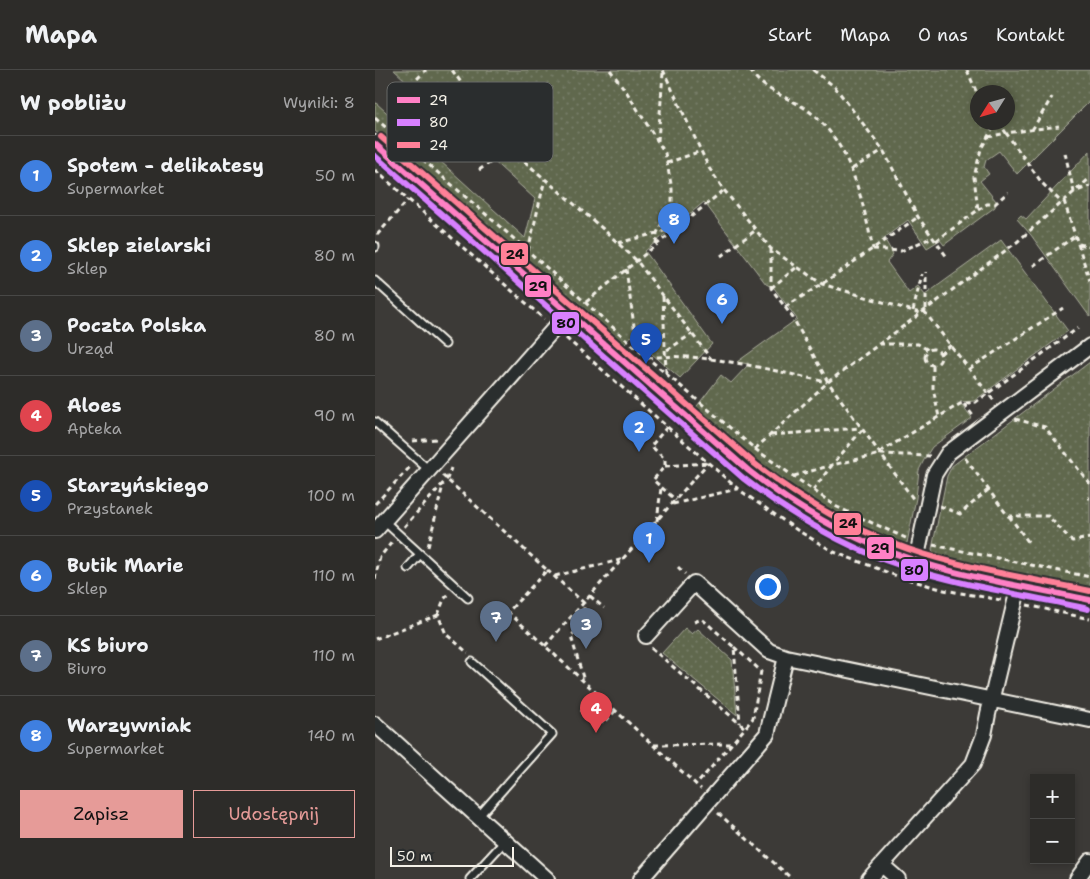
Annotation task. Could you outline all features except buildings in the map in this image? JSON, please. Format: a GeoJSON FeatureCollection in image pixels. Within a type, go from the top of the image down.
{"type":"FeatureCollection","features":[{"type":"Feature","properties":{"kind":"street"},"geometry":{"type":"LineString","coordinates":[[375,144],[387,155]]}},
{"type":"Feature","properties":{"kind":"street"},"geometry":{"type":"LineString","coordinates":[[396,162],[766,485],[805,512],[846,534],[916,561],[1090,600]]}},
{"type":"Feature","properties":{"kind":"street"},"geometry":{"type":"LineString","coordinates":[[379,526],[568,313]]}},
{"type":"Feature","properties":{"kind":"street"},"geometry":{"type":"LineString","coordinates":[[916,561],[934,475],[946,456],[1090,346]]}},
{"type":"Feature","properties":{"kind":"street"},"geometry":{"type":"LineString","coordinates":[[648,641],[694,583],[769,651],[786,657],[1090,720]]}},
{"type":"Feature","properties":{"kind":"street"},"geometry":{"type":"LineString","coordinates":[[869,879],[973,764],[984,735],[1019,585]]}},
{"type":"Feature","properties":{"kind":"street"},"geometry":{"type":"LineString","coordinates":[[641,879],[767,734],[786,657]]}},
{"type":"Feature","properties":{"kind":"street"},"geometry":{"type":"LineString","coordinates":[[375,724],[505,841],[543,878]]}},
{"type":"Feature","properties":{"kind":"street"},"geometry":{"type":"LineString","coordinates":[[1077,879],[1090,861]]}},
{"type":"Feature","properties":{"kind":"street"},"geometry":{"type":"LineString","coordinates":[[882,865],[898,879]]}},
{"type":"Feature","properties":{"kind":"lane"},"geometry":{"type":"LineString","coordinates":[[375,280],[445,344]]}},
{"type":"Feature","properties":{"kind":"lane"},"geometry":{"type":"LineString","coordinates":[[375,422],[431,468]]}},
{"type":"Feature","properties":{"kind":"lane"},"geometry":{"type":"LineString","coordinates":[[379,526],[423,557],[469,598]]}},
{"type":"Feature","properties":{"kind":"lane"},"geometry":{"type":"LineString","coordinates":[[408,568],[423,557]]}},
{"type":"Feature","properties":{"kind":"lane"},"geometry":{"type":"LineString","coordinates":[[472,662],[552,734],[478,817]]}},
{"type":"Feature","properties":{"kind":"lane"},"geometry":{"type":"LineString","coordinates":[[470,879],[505,841]]}},
{"type":"Feature","properties":{"kind":"path"},"geometry":{"type":"LineString","coordinates":[[413,82],[425,70]]}},
{"type":"Feature","properties":{"kind":"path"},"geometry":{"type":"LineString","coordinates":[[452,70],[461,82]]}},
{"type":"Feature","properties":{"kind":"path"},"geometry":{"type":"LineString","coordinates":[[610,70],[626,91],[665,153],[672,189],[672,230]]}},
{"type":"Feature","properties":{"kind":"path"},"geometry":{"type":"LineString","coordinates":[[658,142],[663,70]]}},
{"type":"Feature","properties":{"kind":"path"},"geometry":{"type":"LineString","coordinates":[[663,70],[709,168],[771,249],[822,284],[913,311],[923,311]]}},
{"type":"Feature","properties":{"kind":"path"},"geometry":{"type":"LineString","coordinates":[[750,70],[764,87],[794,101],[821,122],[842,150],[852,169],[873,249]]}},
{"type":"Feature","properties":{"kind":"path"},"geometry":{"type":"LineString","coordinates":[[813,70],[835,87],[883,150],[918,217],[947,257]]}},
{"type":"Feature","properties":{"kind":"path"},"geometry":{"type":"LineString","coordinates":[[967,70],[974,85]]}},
{"type":"Feature","properties":{"kind":"path"},"geometry":{"type":"LineString","coordinates":[[1032,130],[1052,97]]}},
{"type":"Feature","properties":{"kind":"path"},"geometry":{"type":"LineString","coordinates":[[375,118],[387,128]]}},
{"type":"Feature","properties":{"kind":"path"},"geometry":{"type":"LineString","coordinates":[[988,137],[1059,126]]}},
{"type":"Feature","properties":{"kind":"path"},"geometry":{"type":"LineString","coordinates":[[978,210],[974,177],[981,149],[992,130]]}},
{"type":"Feature","properties":{"kind":"path"},"geometry":{"type":"LineString","coordinates":[[1004,130],[1043,183],[1063,202],[1090,281]]}},
{"type":"Feature","properties":{"kind":"path"},"geometry":{"type":"LineString","coordinates":[[852,169],[883,150]]}},
{"type":"Feature","properties":{"kind":"path"},"geometry":{"type":"LineString","coordinates":[[667,163],[701,151]]}},
{"type":"Feature","properties":{"kind":"path"},"geometry":{"type":"LineString","coordinates":[[1065,153],[1073,192]]}},
{"type":"Feature","properties":{"kind":"path"},"geometry":{"type":"LineString","coordinates":[[426,162],[647,358],[755,449],[837,507],[909,540],[1090,577]]}},
{"type":"Feature","properties":{"kind":"path"},"geometry":{"type":"LineString","coordinates":[[479,170],[491,162]]}},
{"type":"Feature","properties":{"kind":"path"},"geometry":{"type":"LineString","coordinates":[[525,162],[637,261],[711,359]]}},
{"type":"Feature","properties":{"kind":"path"},"geometry":{"type":"LineString","coordinates":[[755,449],[828,382],[1017,242],[1090,178]]}},
{"type":"Feature","properties":{"kind":"path"},"geometry":{"type":"LineString","coordinates":[[528,251],[545,179]]}},
{"type":"Feature","properties":{"kind":"path"},"geometry":{"type":"LineString","coordinates":[[1073,192],[1090,186]]}},
{"type":"Feature","properties":{"kind":"path"},"geometry":{"type":"LineString","coordinates":[[585,302],[724,190]]}},
{"type":"Feature","properties":{"kind":"path"},"geometry":{"type":"LineString","coordinates":[[873,249],[901,251],[934,239],[987,204],[995,204],[1008,192]]}},
{"type":"Feature","properties":{"kind":"path"},"geometry":{"type":"LineString","coordinates":[[375,238],[408,200]]}},
{"type":"Feature","properties":{"kind":"path"},"geometry":{"type":"LineString","coordinates":[[656,245],[657,233],[672,202]]}},
{"type":"Feature","properties":{"kind":"path"},"geometry":{"type":"LineString","coordinates":[[785,307],[822,284],[918,217]]}},
{"type":"Feature","properties":{"kind":"path"},"geometry":{"type":"LineString","coordinates":[[618,243],[672,230]]}},
{"type":"Feature","properties":{"kind":"path"},"geometry":{"type":"LineString","coordinates":[[721,256],[756,230]]}},
{"type":"Feature","properties":{"kind":"path"},"geometry":{"type":"LineString","coordinates":[[1033,266],[1075,236]]}},
{"type":"Feature","properties":{"kind":"path"},"geometry":{"type":"LineString","coordinates":[[1078,244],[1090,248]]}},
{"type":"Feature","properties":{"kind":"path"},"geometry":{"type":"LineString","coordinates":[[771,249],[771,288],[785,307],[828,382],[926,517]]}},
{"type":"Feature","properties":{"kind":"path"},"geometry":{"type":"LineString","coordinates":[[771,288],[797,267]]}},
{"type":"Feature","properties":{"kind":"path"},"geometry":{"type":"LineString","coordinates":[[626,269],[637,349]]}},
{"type":"Feature","properties":{"kind":"path"},"geometry":{"type":"LineString","coordinates":[[926,272],[923,311],[1002,412],[1011,418],[1045,427],[1090,484]]}},
{"type":"Feature","properties":{"kind":"path"},"geometry":{"type":"LineString","coordinates":[[913,311],[922,274]]}},
{"type":"Feature","properties":{"kind":"path"},"geometry":{"type":"LineString","coordinates":[[663,296],[666,373]]}},
{"type":"Feature","properties":{"kind":"path"},"geometry":{"type":"LineString","coordinates":[[969,369],[1063,308]]}},
{"type":"Feature","properties":{"kind":"path"},"geometry":{"type":"LineString","coordinates":[[880,453],[960,404],[975,402],[1078,328]]}},
{"type":"Feature","properties":{"kind":"path"},"geometry":{"type":"LineString","coordinates":[[666,351],[692,334]]}},
{"type":"Feature","properties":{"kind":"path"},"geometry":{"type":"LineString","coordinates":[[879,344],[918,344],[928,350],[934,349],[940,354],[941,358],[939,363],[933,366]]}},
{"type":"Feature","properties":{"kind":"path"},"geometry":{"type":"LineString","coordinates":[[940,354],[951,345]]}},
{"type":"Feature","properties":{"kind":"path"},"geometry":{"type":"LineString","coordinates":[[928,350],[925,359],[933,366]]}},
{"type":"Feature","properties":{"kind":"path"},"geometry":{"type":"LineString","coordinates":[[647,358],[666,356],[711,359],[828,382]]}},
{"type":"Feature","properties":{"kind":"path"},"geometry":{"type":"LineString","coordinates":[[933,366],[933,388],[939,417]]}},
{"type":"Feature","properties":{"kind":"path"},"geometry":{"type":"LineString","coordinates":[[667,427],[651,446],[665,458],[665,466],[653,480],[676,500]]}},
{"type":"Feature","properties":{"kind":"path"},"geometry":{"type":"LineString","coordinates":[[770,435],[861,429]]}},
{"type":"Feature","properties":{"kind":"path"},"geometry":{"type":"LineString","coordinates":[[813,490],[861,429]]}},
{"type":"Feature","properties":{"kind":"path"},"geometry":{"type":"LineString","coordinates":[[957,446],[1029,543]]}},
{"type":"Feature","properties":{"kind":"path"},"geometry":{"type":"LineString","coordinates":[[793,476],[880,453],[946,456]]}},
{"type":"Feature","properties":{"kind":"path"},"geometry":{"type":"LineString","coordinates":[[545,646],[708,463],[665,466]]}},
{"type":"Feature","properties":{"kind":"path"},"geometry":{"type":"LineString","coordinates":[[431,468],[584,603],[584,622],[571,636],[585,683]]}},
{"type":"Feature","properties":{"kind":"path"},"geometry":{"type":"LineString","coordinates":[[423,557],[443,484]]}},
{"type":"Feature","properties":{"kind":"path"},"geometry":{"type":"LineString","coordinates":[[656,522],[661,487]]}},
{"type":"Feature","properties":{"kind":"path"},"geometry":{"type":"LineString","coordinates":[[672,504],[738,489]]}},
{"type":"Feature","properties":{"kind":"path"},"geometry":{"type":"LineString","coordinates":[[929,502],[960,514],[989,490]]}},
{"type":"Feature","properties":{"kind":"path"},"geometry":{"type":"LineString","coordinates":[[1009,516],[1048,516],[1072,541],[1090,538]]}},
{"type":"Feature","properties":{"kind":"path"},"geometry":{"type":"LineString","coordinates":[[644,536],[657,548]]}},
{"type":"Feature","properties":{"kind":"path"},"geometry":{"type":"LineString","coordinates":[[554,576],[624,558]]}},
{"type":"Feature","properties":{"kind":"path"},"geometry":{"type":"LineString","coordinates":[[489,617],[508,612],[547,570]]}},
{"type":"Feature","properties":{"kind":"path"},"geometry":{"type":"LineString","coordinates":[[455,586],[444,599],[438,615],[446,634],[471,656],[472,662]]}},
{"type":"Feature","properties":{"kind":"path"},"geometry":{"type":"LineString","coordinates":[[590,596],[604,608]]}},
{"type":"Feature","properties":{"kind":"path"},"geometry":{"type":"LineString","coordinates":[[1027,614],[1033,606]]}},
{"type":"Feature","properties":{"kind":"path"},"geometry":{"type":"LineString","coordinates":[[508,612],[697,784],[713,808],[792,879]]}},
{"type":"Feature","properties":{"kind":"path"},"geometry":{"type":"LineString","coordinates":[[375,639],[438,615]]}},
{"type":"Feature","properties":{"kind":"path"},"geometry":{"type":"LineString","coordinates":[[694,622],[702,619],[761,671],[753,718],[697,784]]}},
{"type":"Feature","properties":{"kind":"path"},"geometry":{"type":"LineString","coordinates":[[648,641],[745,728]]}},
{"type":"Feature","properties":{"kind":"path"},"geometry":{"type":"LineString","coordinates":[[734,648],[740,724]]}},
{"type":"Feature","properties":{"kind":"path"},"geometry":{"type":"LineString","coordinates":[[581,712],[598,695]]}},
{"type":"Feature","properties":{"kind":"path"},"geometry":{"type":"LineString","coordinates":[[586,707],[604,723],[615,711]]}},
{"type":"Feature","properties":{"kind":"path"},"geometry":{"type":"LineString","coordinates":[[654,745],[731,744]]}},
{"type":"Feature","properties":{"kind":"green space"},"geometry":{"type":"Polygon","coordinates":[[[394,70],[1090,70],[1090,101],[1017,174],[999,151],[986,160],[984,167],[989,174],[980,181],[996,201],[995,207],[944,245],[940,240],[927,248],[908,220],[884,238],[893,254],[887,262],[909,293],[918,286],[925,295],[1001,240],[1068,331],[974,401],[960,402],[972,418],[932,447],[925,458],[919,470],[916,498],[907,543],[903,544],[892,543],[827,512],[781,481],[694,410],[721,375],[731,383],[749,364],[737,362],[797,319],[774,288],[766,284],[704,202],[645,251],[712,344],[680,378],[631,336],[623,347],[411,162],[441,162],[525,238],[535,199],[495,162],[553,162],[553,82],[407,82],[394,70]]]}},
{"type":"Feature","properties":{"kind":"green space"},"geometry":{"type":"Polygon","coordinates":[[[375,102],[387,113],[387,141],[375,131],[375,102]]]}},
{"type":"Feature","properties":{"kind":"green space"},"geometry":{"type":"Polygon","coordinates":[[[1090,151],[1090,317],[1031,235],[1017,219],[1021,215],[1026,219],[1090,151]]]}},
{"type":"Feature","properties":{"kind":"green space"},"geometry":{"type":"Polygon","coordinates":[[[1090,362],[1090,588],[940,557],[934,554],[932,549],[947,476],[952,466],[1090,362]]]}},
{"type":"Feature","properties":{"kind":"green space"},"geometry":{"type":"Polygon","coordinates":[[[685,628],[692,634],[698,629],[732,660],[737,715],[662,653],[685,628]]]}},
{"type":"Feature","properties":{"kind":"transit line","name":"24"},"geometry":{"type":"LineString","coordinates":[[381,137],[387,142]]}},
{"type":"Feature","properties":{"kind":"transit line","name":"29"},"geometry":{"type":"LineString","coordinates":[[375,144],[387,154]]}},
{"type":"Feature","properties":{"kind":"transit line","name":"80"},"geometry":{"type":"LineString","coordinates":[[375,156],[743,478],[780,505],[839,540],[902,566],[971,585],[1088,609]]}},
{"type":"Feature","properties":{"kind":"transit line","name":"29"},"geometry":{"type":"LineString","coordinates":[[396,162],[749,471],[767,485],[823,521],[863,541],[950,571],[1090,600]]}},
{"type":"Feature","properties":{"kind":"transit line","name":"24"},"geometry":{"type":"LineString","coordinates":[[410,162],[755,464],[809,502],[867,533],[930,556],[975,568],[1090,591]]}},
{"type":"Feature","properties":{"kind":"place","name":"Warzywniak"},"geometry":{"type":"Point","coordinates":[674,244]}},
{"type":"Feature","properties":{"kind":"place","name":"Butik Marie"},"geometry":{"type":"Point","coordinates":[722,324]}},
{"type":"Feature","properties":{"kind":"place","name":"Starzyńskiego"},"geometry":{"type":"Point","coordinates":[646,364]}},
{"type":"Feature","properties":{"kind":"place","name":"Sklep zielarski"},"geometry":{"type":"Point","coordinates":[639,452]}},
{"type":"Feature","properties":{"kind":"place","name":"Społem - delikatesy"},"geometry":{"type":"Point","coordinates":[649,563]}},
{"type":"Feature","properties":{"kind":"place","name":"KS biuro"},"geometry":{"type":"Point","coordinates":[496,642]}},
{"type":"Feature","properties":{"kind":"place","name":"Poczta Polska"},"geometry":{"type":"Point","coordinates":[586,649]}},
{"type":"Feature","properties":{"kind":"place","name":"Aloes"},"geometry":{"type":"Point","coordinates":[596,733]}}]}
